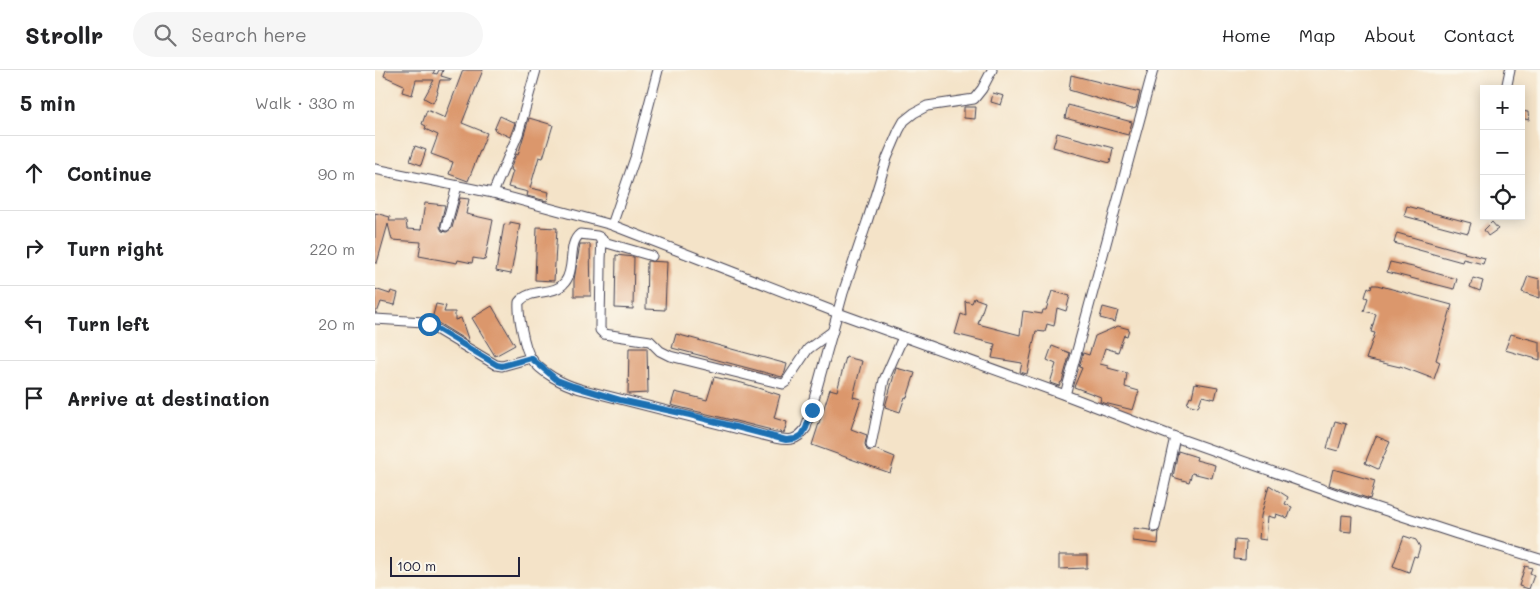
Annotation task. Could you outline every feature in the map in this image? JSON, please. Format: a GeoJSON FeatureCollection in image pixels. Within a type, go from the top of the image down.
{"type":"FeatureCollection","features":[{"type":"Feature","properties":{"kind":"street"},"geometry":{"type":"LineString","coordinates":[[493,193],[518,134],[536,70]]}},
{"type":"Feature","properties":{"kind":"street"},"geometry":{"type":"LineString","coordinates":[[612,225],[635,158],[658,70]]}},
{"type":"Feature","properties":{"kind":"street"},"geometry":{"type":"LineString","coordinates":[[652,256],[607,243],[600,237],[580,234],[576,237],[573,244],[569,274],[563,285],[552,291],[527,295],[519,302],[522,331],[531,358],[557,380],[573,386],[620,400],[690,415],[775,438],[791,440],[799,438],[806,428],[837,313],[887,158],[904,121],[914,112],[927,106],[974,98],[983,89],[991,70]]}},
{"type":"Feature","properties":{"kind":"street"},"geometry":{"type":"LineString","coordinates":[[1065,395],[1153,70]]}},
{"type":"Feature","properties":{"kind":"street"},"geometry":{"type":"LineString","coordinates":[[1508,85],[1510,70]]}},
{"type":"Feature","properties":{"kind":"street"},"geometry":{"type":"LineString","coordinates":[[377,173],[493,193],[612,225],[837,313],[1319,489],[1540,559]]}},
{"type":"Feature","properties":{"kind":"street"},"geometry":{"type":"LineString","coordinates":[[446,226],[457,186]]}},
{"type":"Feature","properties":{"kind":"street"},"geometry":{"type":"LineString","coordinates":[[600,237],[602,243],[600,330],[604,334],[650,341],[660,351],[670,356],[783,384],[808,349],[833,331]]}},
{"type":"Feature","properties":{"kind":"street"},"geometry":{"type":"LineString","coordinates":[[375,319],[424,322],[497,365],[502,366],[531,358]]}},
{"type":"Feature","properties":{"kind":"street"},"geometry":{"type":"LineString","coordinates":[[871,446],[885,380],[903,337]]}},
{"type":"Feature","properties":{"kind":"street"},"geometry":{"type":"LineString","coordinates":[[1155,527],[1175,437]]}},
{"type":"Feature","properties":{"kind":"building"},"geometry":{"type":"Polygon","coordinates":[[[386,70],[435,70],[433,73],[437,74],[439,70],[443,70],[441,76],[451,80],[440,80],[438,92],[433,103],[424,98],[434,80],[416,80],[412,95],[402,92],[404,85],[384,76],[386,70]]]}},
{"type":"Feature","properties":{"kind":"building"},"geometry":{"type":"Polygon","coordinates":[[[463,70],[483,70],[462,123],[487,133],[468,181],[449,174],[453,162],[431,154],[438,135],[425,129],[426,126],[422,124],[427,110],[445,118],[463,70]]]}},
{"type":"Feature","properties":{"kind":"building"},"geometry":{"type":"Polygon","coordinates":[[[1071,75],[1140,92],[1136,108],[1132,109],[1069,90],[1071,75]]]}},
{"type":"Feature","properties":{"kind":"building"},"geometry":{"type":"Polygon","coordinates":[[[993,93],[1004,96],[1001,105],[991,102],[993,93]]]}},
{"type":"Feature","properties":{"kind":"building"},"geometry":{"type":"Polygon","coordinates":[[[1068,105],[1132,122],[1128,135],[1065,118],[1068,105]]]}},
{"type":"Feature","properties":{"kind":"building"},"geometry":{"type":"Polygon","coordinates":[[[964,107],[976,107],[975,119],[964,118],[964,107]]]}},
{"type":"Feature","properties":{"kind":"building"},"geometry":{"type":"Polygon","coordinates":[[[1525,112],[1528,112],[1529,120],[1525,119],[1525,112]]]}},
{"type":"Feature","properties":{"kind":"building"},"geometry":{"type":"Polygon","coordinates":[[[500,116],[515,123],[510,137],[494,130],[500,116]]]}},
{"type":"Feature","properties":{"kind":"building"},"geometry":{"type":"Polygon","coordinates":[[[529,118],[553,125],[543,158],[539,157],[530,188],[549,192],[547,201],[527,196],[528,192],[508,187],[513,171],[510,170],[516,154],[518,155],[529,118]]]}},
{"type":"Feature","properties":{"kind":"building"},"geometry":{"type":"Polygon","coordinates":[[[1057,133],[1113,148],[1110,163],[1053,147],[1057,133]]]}},
{"type":"Feature","properties":{"kind":"building"},"geometry":{"type":"Polygon","coordinates":[[[415,146],[426,150],[421,165],[410,161],[415,146]]]}},
{"type":"Feature","properties":{"kind":"building"},"geometry":{"type":"Polygon","coordinates":[[[460,198],[469,199],[466,214],[493,220],[485,260],[473,258],[472,263],[458,260],[457,263],[419,256],[421,242],[392,240],[388,224],[377,263],[375,263],[375,213],[390,217],[389,221],[406,221],[407,229],[421,230],[425,203],[445,205],[440,227],[442,231],[447,232],[452,228],[460,198]]]}},
{"type":"Feature","properties":{"kind":"building"},"geometry":{"type":"Polygon","coordinates":[[[1407,206],[1471,223],[1468,233],[1404,216],[1407,206]]]}},
{"type":"Feature","properties":{"kind":"building"},"geometry":{"type":"Polygon","coordinates":[[[510,222],[520,224],[511,274],[496,271],[504,224],[510,225],[510,222]]]}},
{"type":"Feature","properties":{"kind":"building"},"geometry":{"type":"Polygon","coordinates":[[[1492,222],[1498,229],[1488,236],[1484,230],[1492,222]]]}},
{"type":"Feature","properties":{"kind":"building"},"geometry":{"type":"Polygon","coordinates":[[[537,227],[557,228],[554,281],[535,280],[537,227]]]}},
{"type":"Feature","properties":{"kind":"building"},"geometry":{"type":"Polygon","coordinates":[[[1397,233],[1485,258],[1483,264],[1463,259],[1462,262],[1394,243],[1397,233]]]}},
{"type":"Feature","properties":{"kind":"building"},"geometry":{"type":"Polygon","coordinates":[[[580,244],[590,244],[591,296],[574,296],[574,280],[580,244]]]}},
{"type":"Feature","properties":{"kind":"building"},"geometry":{"type":"Polygon","coordinates":[[[616,255],[634,257],[633,309],[615,308],[616,255]]]}},
{"type":"Feature","properties":{"kind":"building"},"geometry":{"type":"Polygon","coordinates":[[[647,261],[667,262],[665,310],[646,309],[647,261]]]}},
{"type":"Feature","properties":{"kind":"building"},"geometry":{"type":"Polygon","coordinates":[[[1390,262],[1457,279],[1454,289],[1387,272],[1390,262]]]}},
{"type":"Feature","properties":{"kind":"building"},"geometry":{"type":"Polygon","coordinates":[[[1528,276],[1540,279],[1540,298],[1522,292],[1528,276]]]}},
{"type":"Feature","properties":{"kind":"building"},"geometry":{"type":"Polygon","coordinates":[[[1473,278],[1483,281],[1480,291],[1470,287],[1473,278]]]}},
{"type":"Feature","properties":{"kind":"building"},"geometry":{"type":"Polygon","coordinates":[[[1372,285],[1452,305],[1436,360],[1440,362],[1434,379],[1400,366],[1366,359],[1375,333],[1371,332],[1376,314],[1364,311],[1368,298],[1365,297],[1368,287],[1371,289],[1372,285]]]}},
{"type":"Feature","properties":{"kind":"building"},"geometry":{"type":"Polygon","coordinates":[[[375,289],[390,294],[391,291],[398,293],[395,305],[381,302],[377,313],[375,313],[375,289]]]}},
{"type":"Feature","properties":{"kind":"building"},"geometry":{"type":"Polygon","coordinates":[[[1052,291],[1070,296],[1066,311],[1057,308],[1054,326],[1047,324],[1045,332],[1036,331],[1027,374],[1020,372],[1022,363],[992,358],[995,344],[955,334],[961,314],[966,316],[965,301],[972,303],[974,298],[985,302],[978,324],[1020,335],[1023,311],[1042,314],[1043,310],[1046,310],[1052,291]]]}},
{"type":"Feature","properties":{"kind":"building"},"geometry":{"type":"Polygon","coordinates":[[[436,304],[446,306],[444,312],[455,312],[455,320],[461,318],[469,342],[432,319],[436,304]]]}},
{"type":"Feature","properties":{"kind":"building"},"geometry":{"type":"Polygon","coordinates":[[[492,306],[515,345],[495,356],[472,318],[492,306]]]}},
{"type":"Feature","properties":{"kind":"building"},"geometry":{"type":"Polygon","coordinates":[[[1103,307],[1118,311],[1115,322],[1100,318],[1103,307]]]}},
{"type":"Feature","properties":{"kind":"building"},"geometry":{"type":"Polygon","coordinates":[[[1118,326],[1129,329],[1127,336],[1124,335],[1118,352],[1105,348],[1100,364],[1127,373],[1125,387],[1139,391],[1133,410],[1100,402],[1101,397],[1074,387],[1082,368],[1079,367],[1083,353],[1089,355],[1095,336],[1118,326]]]}},
{"type":"Feature","properties":{"kind":"building"},"geometry":{"type":"Polygon","coordinates":[[[676,334],[787,364],[785,372],[782,377],[672,348],[676,334]]]}},
{"type":"Feature","properties":{"kind":"building"},"geometry":{"type":"Polygon","coordinates":[[[1511,334],[1540,342],[1540,360],[1505,350],[1511,334]]]}},
{"type":"Feature","properties":{"kind":"building"},"geometry":{"type":"Polygon","coordinates":[[[1052,346],[1070,353],[1062,382],[1059,386],[1050,383],[1056,364],[1047,360],[1052,346]]]}},
{"type":"Feature","properties":{"kind":"building"},"geometry":{"type":"Polygon","coordinates":[[[629,348],[647,348],[648,393],[628,394],[629,348]]]}},
{"type":"Feature","properties":{"kind":"building"},"geometry":{"type":"Polygon","coordinates":[[[846,357],[862,361],[853,397],[861,399],[851,429],[867,435],[865,444],[867,450],[875,449],[895,457],[890,473],[812,445],[830,389],[837,391],[846,357]]]}},
{"type":"Feature","properties":{"kind":"building"},"geometry":{"type":"Polygon","coordinates":[[[896,368],[915,373],[907,398],[905,397],[900,412],[885,407],[896,368]]]}},
{"type":"Feature","properties":{"kind":"building"},"geometry":{"type":"Polygon","coordinates":[[[714,377],[742,383],[780,395],[774,418],[787,422],[784,433],[671,405],[675,392],[707,400],[714,377]]]}},
{"type":"Feature","properties":{"kind":"building"},"geometry":{"type":"Polygon","coordinates":[[[1195,383],[1218,387],[1215,399],[1202,396],[1198,407],[1187,404],[1190,396],[1192,397],[1195,383]]]}},
{"type":"Feature","properties":{"kind":"building"},"geometry":{"type":"Polygon","coordinates":[[[1335,421],[1346,424],[1338,451],[1327,448],[1335,421]]]}},
{"type":"Feature","properties":{"kind":"building"},"geometry":{"type":"Polygon","coordinates":[[[1376,436],[1390,442],[1378,469],[1365,463],[1376,436]]]}},
{"type":"Feature","properties":{"kind":"building"},"geometry":{"type":"Polygon","coordinates":[[[1178,451],[1197,457],[1196,460],[1215,465],[1212,478],[1192,473],[1189,482],[1173,477],[1178,451]]]}},
{"type":"Feature","properties":{"kind":"building"},"geometry":{"type":"Polygon","coordinates":[[[1333,469],[1375,481],[1370,499],[1329,485],[1333,469]]]}},
{"type":"Feature","properties":{"kind":"building"},"geometry":{"type":"Polygon","coordinates":[[[1269,485],[1288,497],[1285,504],[1292,507],[1288,518],[1276,514],[1275,518],[1268,516],[1266,540],[1259,539],[1261,516],[1269,485]]]}},
{"type":"Feature","properties":{"kind":"building"},"geometry":{"type":"Polygon","coordinates":[[[1342,515],[1352,516],[1351,532],[1341,531],[1342,515]]]}},
{"type":"Feature","properties":{"kind":"building"},"geometry":{"type":"Polygon","coordinates":[[[1134,528],[1150,530],[1154,533],[1159,531],[1158,544],[1133,541],[1134,528]]]}},
{"type":"Feature","properties":{"kind":"building"},"geometry":{"type":"Polygon","coordinates":[[[1404,536],[1416,540],[1420,547],[1417,557],[1414,556],[1409,572],[1393,566],[1404,536]]]}},
{"type":"Feature","properties":{"kind":"building"},"geometry":{"type":"Polygon","coordinates":[[[1235,540],[1246,541],[1245,560],[1234,559],[1235,540]]]}},
{"type":"Feature","properties":{"kind":"building"},"geometry":{"type":"Polygon","coordinates":[[[1059,555],[1087,555],[1087,568],[1059,569],[1059,555]]]}},
{"type":"Feature","properties":{"kind":"building"},"geometry":{"type":"Polygon","coordinates":[[[1525,566],[1532,568],[1530,573],[1534,575],[1529,589],[1519,586],[1525,566]]]}},
{"type":"Feature","properties":{"kind":"route"},"geometry":{"type":"LineString","coordinates":[[429,324],[497,365],[512,364],[531,358],[548,374],[557,380],[573,386],[620,400],[690,415],[775,438],[786,440],[799,438],[806,428],[812,410]]}}]}
